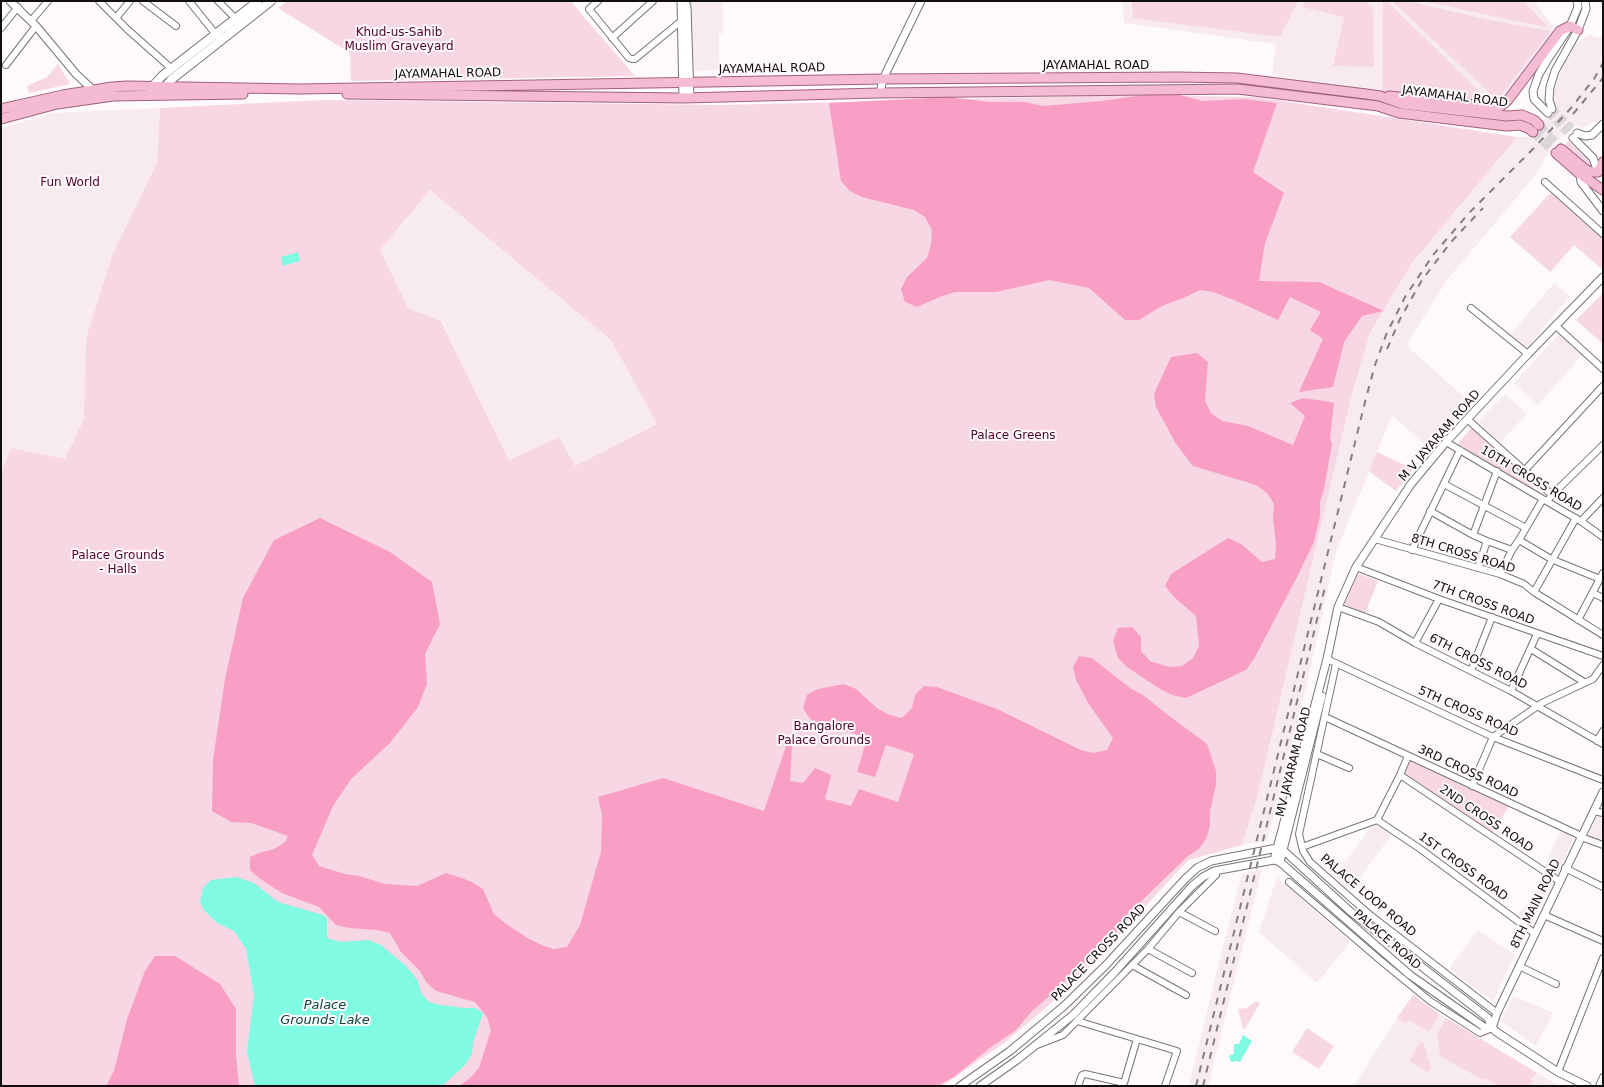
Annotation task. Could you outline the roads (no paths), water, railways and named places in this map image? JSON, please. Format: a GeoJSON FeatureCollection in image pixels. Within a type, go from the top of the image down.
{"type":"FeatureCollection","features":[{"type":"Feature","properties":{"kind":"main road"},"geometry":{"type":"LineString","coordinates":[[163,90],[172,79],[219,37],[236,19],[258,1]]}},
{"type":"Feature","properties":{"kind":"main road"},"geometry":{"type":"LineString","coordinates":[[150,91],[172,69],[271,1]]}},
{"type":"Feature","properties":{"kind":"main road"},"geometry":{"type":"LineString","coordinates":[[1380,96],[1403,97],[1494,107],[1501,106],[1508,100],[1560,31],[1574,28]]}},
{"type":"Feature","properties":{"kind":"main road","name":"JAYAMAHAL ROAD"},"geometry":{"type":"LineString","coordinates":[[1,109],[63,94],[82,96],[94,95],[112,87],[150,91],[163,90],[883,79],[1237,78],[1380,96],[1409,105],[1506,116],[1522,116],[1534,120],[1536,129],[1520,125],[1506,126],[1399,113],[1378,106],[1238,89],[880,93],[687,98],[163,90]]}},
{"type":"Feature","properties":{"kind":"main road","name":"JAYAMAHAL ROAD"},"geometry":{"type":"LineString","coordinates":[[1,119],[82,96]]}},
{"type":"Feature","properties":{"kind":"main road"},"geometry":{"type":"LineString","coordinates":[[1603,162],[1601,175],[1585,169],[1558,151],[1580,174],[1603,190]]}},
{"type":"Feature","properties":{"kind":"street"},"geometry":{"type":"LineString","coordinates":[[10,1],[18,7],[34,24],[94,95]]}},
{"type":"Feature","properties":{"kind":"street"},"geometry":{"type":"LineString","coordinates":[[6,65],[48,1]]}},
{"type":"Feature","properties":{"kind":"street"},"geometry":{"type":"LineString","coordinates":[[100,1],[127,29],[172,69]]}},
{"type":"Feature","properties":{"kind":"street"},"geometry":{"type":"LineString","coordinates":[[116,18],[130,1]]}},
{"type":"Feature","properties":{"kind":"street"},"geometry":{"type":"LineString","coordinates":[[143,1],[176,26]]}},
{"type":"Feature","properties":{"kind":"street"},"geometry":{"type":"LineString","coordinates":[[189,1],[219,37]]}},
{"type":"Feature","properties":{"kind":"street"},"geometry":{"type":"LineString","coordinates":[[218,1],[236,19]]}},
{"type":"Feature","properties":{"kind":"street"},"geometry":{"type":"LineString","coordinates":[[598,1],[589,8],[629,58],[635,59],[680,22]]}},
{"type":"Feature","properties":{"kind":"street"},"geometry":{"type":"LineString","coordinates":[[612,38],[653,1]]}},
{"type":"Feature","properties":{"kind":"street"},"geometry":{"type":"LineString","coordinates":[[681,1],[680,22],[687,98]]}},
{"type":"Feature","properties":{"kind":"street"},"geometry":{"type":"LineString","coordinates":[[685,1],[687,7],[686,82]]}},
{"type":"Feature","properties":{"kind":"street"},"geometry":{"type":"LineString","coordinates":[[880,93],[883,79],[921,1]]}},
{"type":"Feature","properties":{"kind":"street"},"geometry":{"type":"LineString","coordinates":[[1577,1],[1578,7],[1574,28],[1552,82],[1549,100],[1550,111],[1534,99],[1533,91],[1539,74],[1548,58],[1574,28],[1586,9],[1586,1]]}},
{"type":"Feature","properties":{"kind":"street"},"geometry":{"type":"LineString","coordinates":[[1,28],[18,7]]}},
{"type":"Feature","properties":{"kind":"street"},"geometry":{"type":"LineString","coordinates":[[76,74],[82,96]]}},
{"type":"Feature","properties":{"kind":"street"},"geometry":{"type":"LineString","coordinates":[[1601,175],[1593,158],[1575,136],[1592,135],[1603,124]]}},
{"type":"Feature","properties":{"kind":"street"},"geometry":{"type":"LineString","coordinates":[[1580,174],[1581,182],[1603,212]]}},
{"type":"Feature","properties":{"kind":"street"},"geometry":{"type":"LineString","coordinates":[[1545,182],[1603,234]]}},
{"type":"Feature","properties":{"kind":"street","name":"M V JAYARAM ROAD"},"geometry":{"type":"LineString","coordinates":[[1327,659],[1338,607],[1356,567],[1411,484],[1467,419],[1603,277]]}},
{"type":"Feature","properties":{"kind":"street"},"geometry":{"type":"LineString","coordinates":[[1471,308],[1528,354]]}},
{"type":"Feature","properties":{"kind":"street"},"geometry":{"type":"LineString","coordinates":[[1556,326],[1603,369]]}},
{"type":"Feature","properties":{"kind":"street"},"geometry":{"type":"LineString","coordinates":[[1525,470],[1603,386]]}},
{"type":"Feature","properties":{"kind":"street"},"geometry":{"type":"LineString","coordinates":[[1467,419],[1552,495]]}},
{"type":"Feature","properties":{"kind":"street","name":"10TH CROSS ROAD"},"geometry":{"type":"LineString","coordinates":[[1446,442],[1545,500],[1603,537]]}},
{"type":"Feature","properties":{"kind":"street"},"geometry":{"type":"LineString","coordinates":[[1500,574],[1512,550],[1545,500],[1603,445]]}},
{"type":"Feature","properties":{"kind":"street"},"geometry":{"type":"LineString","coordinates":[[1412,550],[1460,450]]}},
{"type":"Feature","properties":{"kind":"street"},"geometry":{"type":"LineString","coordinates":[[1473,535],[1497,471]]}},
{"type":"Feature","properties":{"kind":"street"},"geometry":{"type":"LineString","coordinates":[[1444,484],[1526,528]]}},
{"type":"Feature","properties":{"kind":"street"},"geometry":{"type":"LineString","coordinates":[[1534,592],[1552,559],[1578,520],[1603,498]]}},
{"type":"Feature","properties":{"kind":"street"},"geometry":{"type":"LineString","coordinates":[[1430,511],[1473,535],[1512,550]]}},
{"type":"Feature","properties":{"kind":"street","name":"8TH CROSS ROAD"},"geometry":{"type":"LineString","coordinates":[[1375,539],[1500,574],[1524,584],[1534,592],[1603,635]]}},
{"type":"Feature","properties":{"kind":"street"},"geometry":{"type":"LineString","coordinates":[[1519,540],[1552,559],[1601,576],[1578,620]]}},
{"type":"Feature","properties":{"kind":"street"},"geometry":{"type":"LineString","coordinates":[[1478,568],[1488,541]]}},
{"type":"Feature","properties":{"kind":"street","name":"7TH CROSS ROAD"},"geometry":{"type":"LineString","coordinates":[[1356,567],[1439,599],[1603,656]]}},
{"type":"Feature","properties":{"kind":"street"},"geometry":{"type":"LineString","coordinates":[[1592,593],[1603,598]]}},
{"type":"Feature","properties":{"kind":"street"},"geometry":{"type":"LineString","coordinates":[[1415,643],[1439,599]]}},
{"type":"Feature","properties":{"kind":"street","name":"6TH CROSS ROAD"},"geometry":{"type":"LineString","coordinates":[[1338,607],[1379,622],[1415,643],[1512,691],[1600,743]]}},
{"type":"Feature","properties":{"kind":"street"},"geometry":{"type":"LineString","coordinates":[[1471,671],[1492,617]]}},
{"type":"Feature","properties":{"kind":"street"},"geometry":{"type":"LineString","coordinates":[[1512,691],[1537,634]]}},
{"type":"Feature","properties":{"kind":"street"},"geometry":{"type":"LineString","coordinates":[[1531,649],[1584,682]]}},
{"type":"Feature","properties":{"kind":"street","name":"5TH CROSS ROAD"},"geometry":{"type":"LineString","coordinates":[[1327,659],[1493,737],[1603,780]]}},
{"type":"Feature","properties":{"kind":"street","name":"MV JAYARAM ROAD"},"geometry":{"type":"LineString","coordinates":[[1277,861],[1327,659]]}},
{"type":"Feature","properties":{"kind":"street","name":"PALACE LOOP ROAD"},"geometry":{"type":"LineString","coordinates":[[1336,664],[1299,834],[1302,851],[1310,862],[1370,915],[1497,1013]]}},
{"type":"Feature","properties":{"kind":"street"},"geometry":{"type":"LineString","coordinates":[[1472,786],[1493,737],[1538,706],[1593,678],[1603,665]]}},
{"type":"Feature","properties":{"kind":"street","name":"3RD CROSS ROAD"},"geometry":{"type":"LineString","coordinates":[[1325,717],[1581,837],[1603,845]]}},
{"type":"Feature","properties":{"kind":"street"},"geometry":{"type":"LineString","coordinates":[[1600,743],[1603,731]]}},
{"type":"Feature","properties":{"kind":"street"},"geometry":{"type":"LineString","coordinates":[[1316,754],[1349,768]]}},
{"type":"Feature","properties":{"kind":"street"},"geometry":{"type":"LineString","coordinates":[[1302,847],[1377,820],[1408,756]]}},
{"type":"Feature","properties":{"kind":"street","name":"2ND CROSS ROAD"},"geometry":{"type":"LineString","coordinates":[[1400,775],[1559,881]]}},
{"type":"Feature","properties":{"kind":"street","name":"8TH MAIN ROAD"},"geometry":{"type":"LineString","coordinates":[[1492,1028],[1497,1013],[1534,933],[1603,792]]}},
{"type":"Feature","properties":{"kind":"street"},"geometry":{"type":"LineString","coordinates":[[1594,811],[1603,813]]}},
{"type":"Feature","properties":{"kind":"street","name":"1ST CROSS ROAD"},"geometry":{"type":"LineString","coordinates":[[1377,820],[1419,848],[1534,933]]}},
{"type":"Feature","properties":{"kind":"street","name":"PALACE CROSS ROAD"},"geometry":{"type":"LineString","coordinates":[[960,1086],[1010,1051],[1064,1006],[1106,965],[1185,879],[1197,868],[1211,861],[1280,849]]}},
{"type":"Feature","properties":{"kind":"street","name":"PALACE ROAD"},"geometry":{"type":"LineString","coordinates":[[1280,849],[1351,912],[1488,1018],[1492,1028]]}},
{"type":"Feature","properties":{"kind":"street"},"geometry":{"type":"LineString","coordinates":[[1235,856],[1238,867]]}},
{"type":"Feature","properties":{"kind":"street","name":"PALACE CROSS ROAD"},"geometry":{"type":"LineString","coordinates":[[980,1086],[1017,1060],[1073,1015],[1114,973],[1192,886],[1203,877],[1214,871],[1277,861]]}},
{"type":"Feature","properties":{"kind":"street","name":"PALACE ROAD"},"geometry":{"type":"LineString","coordinates":[[1277,861],[1410,975],[1484,1027],[1492,1028],[1513,1044],[1558,1072],[1587,1086]]}},
{"type":"Feature","properties":{"kind":"street"},"geometry":{"type":"LineString","coordinates":[[1565,868],[1603,887]]}},
{"type":"Feature","properties":{"kind":"street"},"geometry":{"type":"LineString","coordinates":[[1034,1047],[1063,1035],[1148,949],[1179,912],[1216,875]]}},
{"type":"Feature","properties":{"kind":"street"},"geometry":{"type":"LineString","coordinates":[[1290,882],[1430,1001],[1480,1033],[1492,1028]]}},
{"type":"Feature","properties":{"kind":"street"},"geometry":{"type":"LineString","coordinates":[[1179,912],[1215,932]]}},
{"type":"Feature","properties":{"kind":"street"},"geometry":{"type":"LineString","coordinates":[[1544,915],[1603,941]]}},
{"type":"Feature","properties":{"kind":"street"},"geometry":{"type":"LineString","coordinates":[[1148,949],[1192,973]]}},
{"type":"Feature","properties":{"kind":"street"},"geometry":{"type":"LineString","coordinates":[[1558,1072],[1603,958]]}},
{"type":"Feature","properties":{"kind":"street"},"geometry":{"type":"LineString","coordinates":[[1132,965],[1186,994]]}},
{"type":"Feature","properties":{"kind":"street"},"geometry":{"type":"LineString","coordinates":[[1519,966],[1556,984]]}},
{"type":"Feature","properties":{"kind":"street"},"geometry":{"type":"LineString","coordinates":[[1077,1021],[1177,1051],[1165,1086]]}},
{"type":"Feature","properties":{"kind":"street"},"geometry":{"type":"LineString","coordinates":[[1078,1086],[1082,1075],[1085,1074],[1124,1083],[1137,1039]]}},
{"type":"Feature","properties":{"kind":"street"},"geometry":{"type":"LineString","coordinates":[[1010,1051],[1017,1060]]}},
{"type":"Feature","properties":{"kind":"street"},"geometry":{"type":"LineString","coordinates":[[1600,1086],[1603,1077]]}},
{"type":"Feature","properties":{"kind":"water"},"geometry":{"type":"Polygon","coordinates":[[[298,252],[300,261],[283,266],[281,257],[298,252]]]}},
{"type":"Feature","properties":{"kind":"water","name":"Palace Grounds Lake"},"geometry":{"type":"Polygon","coordinates":[[[236,877],[254,883],[278,902],[323,915],[327,918],[327,938],[341,942],[368,940],[381,945],[407,967],[418,981],[421,993],[429,1002],[440,1005],[475,1008],[483,1013],[473,1043],[472,1054],[465,1065],[442,1086],[255,1086],[247,1052],[254,995],[246,949],[234,931],[217,923],[204,910],[200,902],[203,888],[211,880],[236,877]]]}},
{"type":"Feature","properties":{"kind":"water"},"geometry":{"type":"Polygon","coordinates":[[[1243,1035],[1252,1041],[1240,1062],[1232,1062],[1229,1057],[1230,1055],[1234,1054],[1234,1044],[1239,1044],[1243,1035]]]}},
{"type":"Feature","properties":{"kind":"tunnel"},"geometry":{"type":"LineString","coordinates":[[1552,109],[1577,133]]}},
{"type":"Feature","properties":{"kind":"tunnel"},"geometry":{"type":"LineString","coordinates":[[1548,113],[1573,138]]}},
{"type":"Feature","properties":{"kind":"tunnel"},"geometry":{"type":"LineString","coordinates":[[1539,125],[1561,149]]}},
{"type":"Feature","properties":{"kind":"tunnel"},"geometry":{"type":"LineString","coordinates":[[1533,132],[1556,153]]}},
{"type":"Feature","properties":{"kind":"railway"},"geometry":{"type":"LineString","coordinates":[[1196,1086],[1366,398],[1375,365],[1386,335],[1405,297],[1433,255],[1469,213],[1534,148],[1571,108],[1594,79],[1603,63]]}},
{"type":"Feature","properties":{"kind":"railway"},"geometry":{"type":"LineString","coordinates":[[1573,114],[1603,78]]}},
{"type":"Feature","properties":{"kind":"railway"},"geometry":{"type":"LineString","coordinates":[[1387,349],[1400,319],[1422,280],[1451,242],[1483,208]]}},
{"type":"Feature","properties":{"kind":"railway"},"geometry":{"type":"LineString","coordinates":[[1203,1086],[1325,587]]}},
{"type":"Feature","properties":{"kind":"park label","name":"Khud-us-Sahib Muslim Graveyard"},"geometry":{"type":"Point","coordinates":[399,40]}},
{"type":"Feature","properties":{"kind":"park label","name":"Fun World"},"geometry":{"type":"Point","coordinates":[70,183]}},
{"type":"Feature","properties":{"kind":"park label","name":"Palace Greens"},"geometry":{"type":"Point","coordinates":[1013,436]}},
{"type":"Feature","properties":{"kind":"park label","name":"Palace Grounds - Halls"},"geometry":{"type":"Point","coordinates":[118,563]}},
{"type":"Feature","properties":{"kind":"park label","name":"Bangalore Palace Grounds"},"geometry":{"type":"Point","coordinates":[824,734]}}]}
